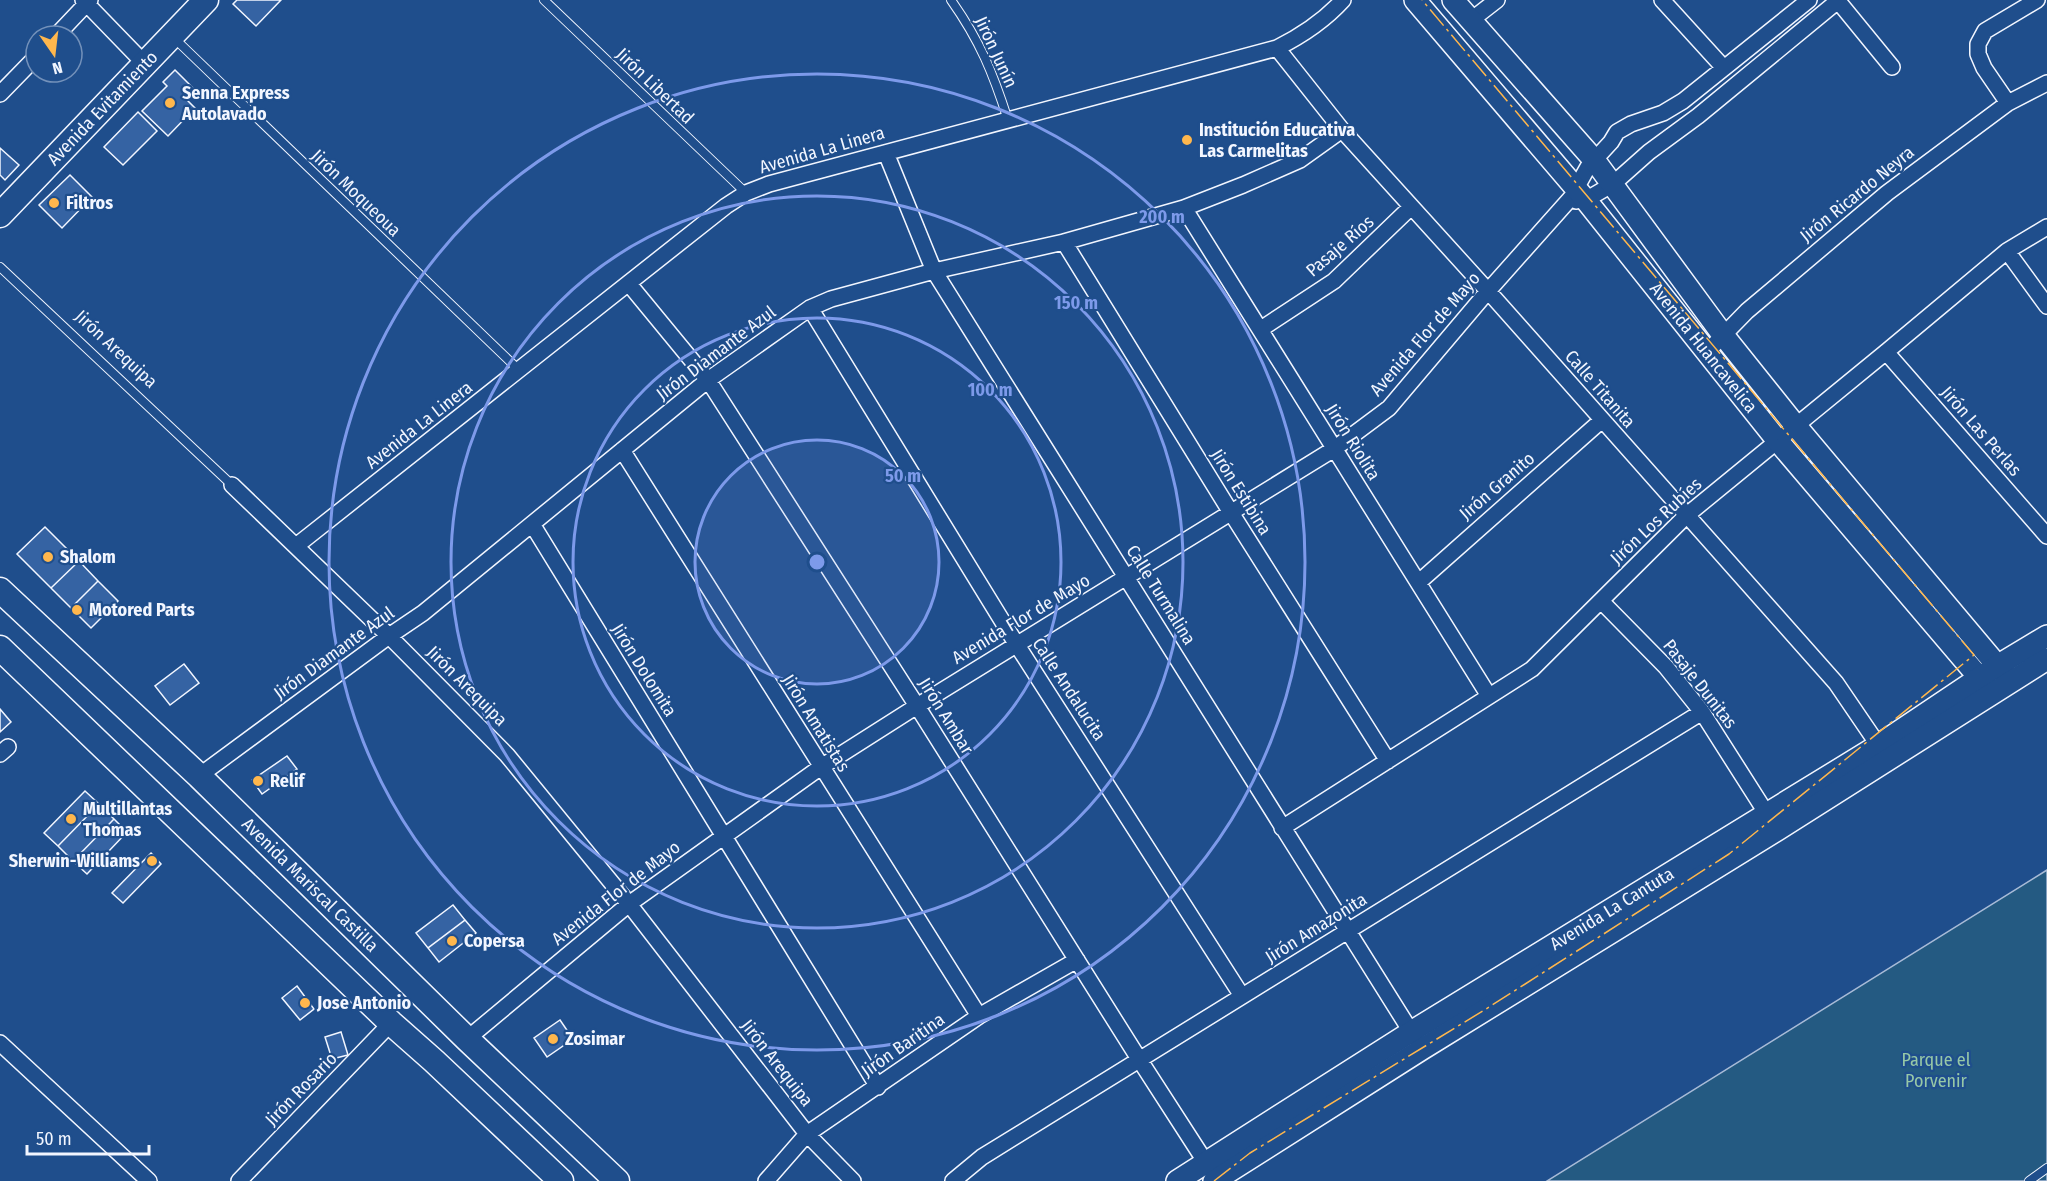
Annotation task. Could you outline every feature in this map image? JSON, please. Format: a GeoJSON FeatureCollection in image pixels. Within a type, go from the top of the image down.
{"type":"FeatureCollection","features":[{"type":"Feature","properties":{"kind":"highway","name":"Avenida Evitamiento"},"geometry":{"type":"LineString","coordinates":[[0,215],[206,0]]}},
{"type":"Feature","properties":{"kind":"highway","name":"Avenida Mariscal Castilla"},"geometry":{"type":"LineString","coordinates":[[0,590],[199,776],[467,1039],[617,1181]]}},
{"type":"Feature","properties":{"kind":"highway"},"geometry":{"type":"LineString","coordinates":[[0,648],[391,1023],[561,1181]]}},
{"type":"Feature","properties":{"kind":"main road","name":"Avenida Huancavelica"},"geometry":{"type":"LineString","coordinates":[[1415,0],[1777,440],[1995,680]]}},
{"type":"Feature","properties":{"kind":"main road","name":"Avenida Huancavelica"},"geometry":{"type":"LineString","coordinates":[[1453,0],[1595,161],[1723,335],[1995,680]]}},
{"type":"Feature","properties":{"kind":"main road","name":"Avenida La Cantuta"},"geometry":{"type":"LineString","coordinates":[[1177,1181],[1212,1174],[1416,1040],[1884,752],[1995,680],[2047,636]]}},
{"type":"Feature","properties":{"kind":"main road","name":"Avenida La Cantuta"},"geometry":{"type":"LineString","coordinates":[[1995,680],[2047,659]]}},
{"type":"Feature","properties":{"kind":"street","name":"Avenida La Linera"},"geometry":{"type":"LineString","coordinates":[[296,546],[726,206],[746,193],[769,184],[1277,48],[1301,36],[1328,17],[1343,0]]}},
{"type":"Feature","properties":{"kind":"street"},"geometry":{"type":"LineString","coordinates":[[1470,21],[1497,0]]}},
{"type":"Feature","properties":{"kind":"street"},"geometry":{"type":"LineString","coordinates":[[1662,0],[1724,68]]}},
{"type":"Feature","properties":{"kind":"street","name":"Avenida Flor de Mayo"},"geometry":{"type":"LineString","coordinates":[[1576,198],[1579,183],[1588,167],[1617,132],[1631,124],[1664,113],[1683,101],[1809,0]]}},
{"type":"Feature","properties":{"kind":"street"},"geometry":{"type":"LineString","coordinates":[[2008,103],[1984,68],[1978,54],[1978,44],[1985,31],[2037,0]]}},
{"type":"Feature","properties":{"kind":"street"},"geometry":{"type":"LineString","coordinates":[[67,24],[87,1],[145,64]]}},
{"type":"Feature","properties":{"kind":"street","name":"Avenida Flor de Mayo"},"geometry":{"type":"LineString","coordinates":[[467,1039],[629,904],[821,767],[1230,511],[1334,449],[1389,408],[1488,291],[1576,198],[1613,184],[1649,152],[1698,116],[1839,1]]}},
{"type":"Feature","properties":{"kind":"street"},"geometry":{"type":"LineString","coordinates":[[1839,1],[1892,68]]}},
{"type":"Feature","properties":{"kind":"street","name":"Calle Titanita"},"geometry":{"type":"LineString","coordinates":[[1277,48],[1342,130],[1836,683],[1884,752]]}},
{"type":"Feature","properties":{"kind":"street"},"geometry":{"type":"LineString","coordinates":[[0,94],[24,69]]}},
{"type":"Feature","properties":{"kind":"street","name":"Jirón Ricardo Neyra"},"geometry":{"type":"LineString","coordinates":[[1706,353],[1747,311],[1887,193],[2008,103],[2047,83]]}},
{"type":"Feature","properties":{"kind":"street","name":"Jirón Diamante Azul"},"geometry":{"type":"LineString","coordinates":[[199,776],[423,613],[708,380],[810,308],[831,299],[934,271],[1064,242],[1184,208],[1300,160],[1342,130]]}},
{"type":"Feature","properties":{"kind":"street","name":"Calle Turmalina"},"geometry":{"type":"LineString","coordinates":[[886,153],[934,271],[1416,1040]]}},
{"type":"Feature","properties":{"kind":"street","name":"Pasaje Ríos"},"geometry":{"type":"LineString","coordinates":[[1261,329],[1334,281],[1411,207]]}},
{"type":"Feature","properties":{"kind":"street","name":"Jirón Riolita"},"geometry":{"type":"LineString","coordinates":[[1184,208],[1489,696]]}},
{"type":"Feature","properties":{"kind":"street","name":"Jirón Los Rubíes"},"geometry":{"type":"LineString","coordinates":[[1282,828],[1532,669],[1686,515],[2007,250],[2047,227]]}},
{"type":"Feature","properties":{"kind":"street","name":"Jirón Estibina"},"geometry":{"type":"LineString","coordinates":[[1064,242],[1388,761]]}},
{"type":"Feature","properties":{"kind":"street"},"geometry":{"type":"LineString","coordinates":[[2007,250],[2047,306]]}},
{"type":"Feature","properties":{"kind":"street","name":"Jirón Ambar"},"geometry":{"type":"LineString","coordinates":[[629,284],[708,380],[1212,1174]]}},
{"type":"Feature","properties":{"kind":"street","name":"Calle Andalucita"},"geometry":{"type":"LineString","coordinates":[[810,308],[1017,645],[1242,996]]}},
{"type":"Feature","properties":{"kind":"street","name":"Jirón Las Perlas"},"geometry":{"type":"LineString","coordinates":[[1886,352],[2047,536]]}},
{"type":"Feature","properties":{"kind":"street","name":"Jirón Granito"},"geometry":{"type":"LineString","coordinates":[[1419,582],[1602,420]]}},
{"type":"Feature","properties":{"kind":"street","name":"Jirón Amatistas"},"geometry":{"type":"LineString","coordinates":[[622,450],[979,1016]]}},
{"type":"Feature","properties":{"kind":"street","name":"Jirón Arequipa"},"geometry":{"type":"LineString","coordinates":[[232,485],[389,636],[507,755],[629,904],[807,1134],[853,1181]]}},
{"type":"Feature","properties":{"kind":"street","name":"Jirón Dolomita"},"geometry":{"type":"LineString","coordinates":[[532,524],[878,1087]]}},
{"type":"Feature","properties":{"kind":"street","name":"Pasaje Dunitas"},"geometry":{"type":"LineString","coordinates":[[1601,601],[1666,668],[1702,712],[1772,821]]}},
{"type":"Feature","properties":{"kind":"street","name":"Jirón Amazonita"},"geometry":{"type":"LineString","coordinates":[[953,1181],[982,1157],[1702,712]]}},
{"type":"Feature","properties":{"kind":"street","name":"Jirón Baritina"},"geometry":{"type":"LineString","coordinates":[[766,1181],[807,1134],[979,1016],[1077,960]]}},
{"type":"Feature","properties":{"kind":"street","name":"Jirón Rosario"},"geometry":{"type":"LineString","coordinates":[[239,1181],[391,1023]]}},
{"type":"Feature","properties":{"kind":"street"},"geometry":{"type":"LineString","coordinates":[[0,1043],[149,1181]]}},
{"type":"Feature","properties":{"kind":"lane","name":"Jirón Libertad"},"geometry":{"type":"LineString","coordinates":[[544,0],[746,193]]}},
{"type":"Feature","properties":{"kind":"lane","name":"Jirón Junín"},"geometry":{"type":"LineString","coordinates":[[951,0],[972,29],[993,72],[1008,120]]}},
{"type":"Feature","properties":{"kind":"lane","name":"Jirón Moqueoua"},"geometry":{"type":"LineString","coordinates":[[172,36],[520,371]]}},
{"type":"Feature","properties":{"kind":"lane","name":"Jirón Arequipa"},"geometry":{"type":"LineString","coordinates":[[0,267],[232,485]]}},
{"type":"Feature","properties":{"kind":"lane"},"geometry":{"type":"LineString","coordinates":[[2029,1181],[2047,1168]]}},
{"type":"Feature","properties":{"kind":"green space","name":"Parque el Porvenir"},"geometry":{"type":"Polygon","coordinates":[[[2047,870],[2047,1181],[1547,1181],[2047,870]]]}},
{"type":"Feature","properties":{"kind":"building"},"geometry":{"type":"Polygon","coordinates":[[[237,0],[281,0],[256,26],[233,4],[237,0]]]}},
{"type":"Feature","properties":{"kind":"building","name":"Senna Express Autolavado"},"geometry":{"type":"Polygon","coordinates":[[[175,70],[194,89],[185,98],[195,108],[168,136],[142,111],[167,86],[163,82],[175,70]]]}},
{"type":"Feature","properties":{"kind":"building"},"geometry":{"type":"Polygon","coordinates":[[[138,112],[157,131],[123,165],[104,147],[138,112]]]}},
{"type":"Feature","properties":{"kind":"building"},"geometry":{"type":"Polygon","coordinates":[[[0,148],[19,165],[5,180],[0,175],[0,148]]]}},
{"type":"Feature","properties":{"kind":"building"},"geometry":{"type":"Polygon","coordinates":[[[70,175],[92,197],[62,228],[39,205],[70,175]]]}},
{"type":"Feature","properties":{"kind":"building","name":"Shalom"},"geometry":{"type":"Polygon","coordinates":[[[45,527],[79,561],[51,588],[17,554],[45,527]]]}},
{"type":"Feature","properties":{"kind":"building"},"geometry":{"type":"Polygon","coordinates":[[[79,561],[98,581],[71,608],[51,588],[79,561]]]}},
{"type":"Feature","properties":{"kind":"building"},"geometry":{"type":"Polygon","coordinates":[[[98,581],[118,601],[91,628],[71,608],[98,581]]]}},
{"type":"Feature","properties":{"kind":"building"},"geometry":{"type":"Polygon","coordinates":[[[184,664],[199,683],[170,705],[155,686],[184,664]]]}},
{"type":"Feature","properties":{"kind":"building"},"geometry":{"type":"Polygon","coordinates":[[[0,709],[11,722],[0,732],[0,709]]]}},
{"type":"Feature","properties":{"kind":"building"},"geometry":{"type":"Polygon","coordinates":[[[287,756],[297,769],[262,794],[252,780],[287,756]]]}},
{"type":"Feature","properties":{"kind":"building","name":"Multillantas Thomas"},"geometry":{"type":"Polygon","coordinates":[[[85,791],[99,804],[58,846],[44,833],[85,791]]]}},
{"type":"Feature","properties":{"kind":"building"},"geometry":{"type":"Polygon","coordinates":[[[99,804],[114,819],[73,861],[58,846],[99,804]]]}},
{"type":"Feature","properties":{"kind":"building"},"geometry":{"type":"Polygon","coordinates":[[[114,819],[127,832],[87,874],[73,861],[114,819]]]}},
{"type":"Feature","properties":{"kind":"building"},"geometry":{"type":"Polygon","coordinates":[[[151,853],[161,864],[123,903],[112,893],[151,853]]]}},
{"type":"Feature","properties":{"kind":"building"},"geometry":{"type":"Polygon","coordinates":[[[453,905],[465,920],[428,948],[416,933],[453,905]]]}},
{"type":"Feature","properties":{"kind":"building","name":"Copersa"},"geometry":{"type":"Polygon","coordinates":[[[465,920],[476,933],[439,962],[428,948],[465,920]]]}},
{"type":"Feature","properties":{"kind":"building"},"geometry":{"type":"Polygon","coordinates":[[[297,986],[314,1009],[300,1020],[282,998],[297,986]]]}},
{"type":"Feature","properties":{"kind":"building","name":"Zosimar"},"geometry":{"type":"Polygon","coordinates":[[[560,1020],[573,1039],[547,1057],[534,1038],[560,1020]]]}},
{"type":"Feature","properties":{"kind":"building"},"geometry":{"type":"Polygon","coordinates":[[[341,1032],[348,1055],[332,1059],[325,1037],[341,1032]]]}},
{"type":"Feature","properties":{"kind":"power"},"geometry":{"type":"LineString","coordinates":[[1214,1181],[1250,1153],[1486,1009],[1729,854],[1974,655],[1422,0]]}},
{"type":"Feature","properties":{"kind":"place","name":"Senna Express Autolavado"},"geometry":{"type":"Point","coordinates":[170,103]}},
{"type":"Feature","properties":{"kind":"place","name":"Institución Educativa Las Carmelitas"},"geometry":{"type":"Point","coordinates":[1187,140]}},
{"type":"Feature","properties":{"kind":"place","name":"Filtros"},"geometry":{"type":"Point","coordinates":[54,203]}},
{"type":"Feature","properties":{"kind":"place","name":"Shalom"},"geometry":{"type":"Point","coordinates":[48,557]}},
{"type":"Feature","properties":{"kind":"place","name":"Motored Parts"},"geometry":{"type":"Point","coordinates":[77,610]}},
{"type":"Feature","properties":{"kind":"place","name":"Relif"},"geometry":{"type":"Point","coordinates":[258,781]}},
{"type":"Feature","properties":{"kind":"place","name":"Multillantas Thomas"},"geometry":{"type":"Point","coordinates":[71,819]}},
{"type":"Feature","properties":{"kind":"place","name":"Sherwin-Williams"},"geometry":{"type":"Point","coordinates":[152,861]}},
{"type":"Feature","properties":{"kind":"place","name":"Copersa"},"geometry":{"type":"Point","coordinates":[452,941]}},
{"type":"Feature","properties":{"kind":"place","name":"Jose Antonio"},"geometry":{"type":"Point","coordinates":[305,1003]}},
{"type":"Feature","properties":{"kind":"place","name":"Zosimar"},"geometry":{"type":"Point","coordinates":[553,1039]}}]}
